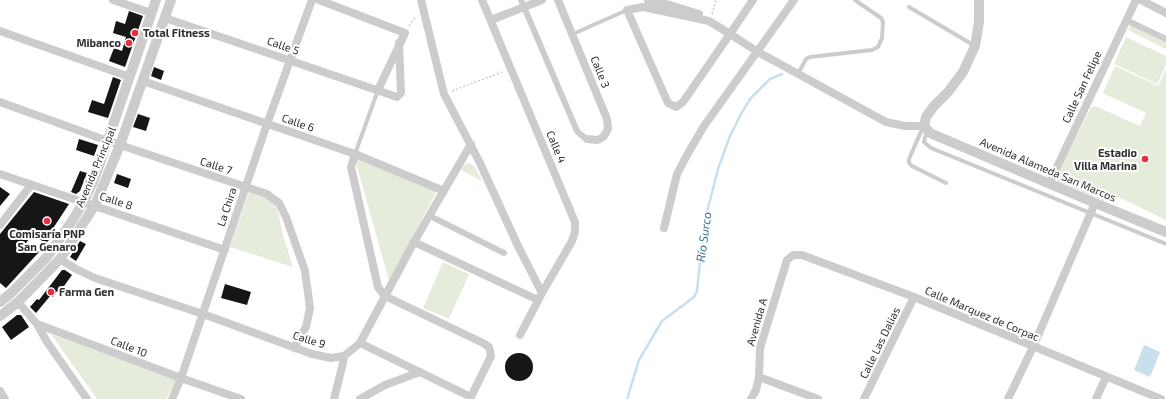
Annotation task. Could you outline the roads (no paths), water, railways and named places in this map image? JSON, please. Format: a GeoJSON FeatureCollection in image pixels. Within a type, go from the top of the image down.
{"type":"FeatureCollection","features":[{"type":"Feature","properties":{"kind":"street"},"geometry":{"type":"LineString","coordinates":[[113,0],[152,14]]}},
{"type":"Feature","properties":{"kind":"street","name":"Avenida Principal"},"geometry":{"type":"LineString","coordinates":[[0,302],[47,257],[83,203],[93,182],[108,141],[156,0]]}},
{"type":"Feature","properties":{"kind":"street","name":"Avenida Principal"},"geometry":{"type":"LineString","coordinates":[[0,316],[18,302],[60,259],[95,206],[120,145],[171,0]]}},
{"type":"Feature","properties":{"kind":"street","name":"La Chira"},"geometry":{"type":"LineString","coordinates":[[172,399],[181,378],[245,187],[312,0]]}},
{"type":"Feature","properties":{"kind":"street"},"geometry":{"type":"LineString","coordinates":[[320,0],[405,33],[378,90]]}},
{"type":"Feature","properties":{"kind":"street","name":"Calle 4"},"geometry":{"type":"LineString","coordinates":[[482,0],[575,222],[575,232],[572,241],[520,334]]}},
{"type":"Feature","properties":{"kind":"street"},"geometry":{"type":"LineString","coordinates":[[491,20],[522,3],[542,0]]}},
{"type":"Feature","properties":{"kind":"street","name":"Calle 3"},"geometry":{"type":"LineString","coordinates":[[558,0],[607,118],[608,125],[606,133],[600,140],[587,139]]}},
{"type":"Feature","properties":{"kind":"street"},"geometry":{"type":"LineString","coordinates":[[648,0],[699,14],[758,52],[886,122],[927,129],[926,117],[963,72],[975,46],[979,22],[979,0]]}},
{"type":"Feature","properties":{"kind":"street"},"geometry":{"type":"LineString","coordinates":[[709,21],[643,8],[627,10],[668,103],[676,107],[683,102],[753,0]]}},
{"type":"Feature","properties":{"kind":"street"},"geometry":{"type":"LineString","coordinates":[[664,228],[677,174],[686,155],[704,126],[794,0]]}},
{"type":"Feature","properties":{"kind":"street","name":"Calle San Felipe"},"geometry":{"type":"LineString","coordinates":[[1049,184],[1136,0]]}},
{"type":"Feature","properties":{"kind":"street"},"geometry":{"type":"LineString","coordinates":[[1141,0],[1166,13]]}},
{"type":"Feature","properties":{"kind":"street"},"geometry":{"type":"LineString","coordinates":[[422,3],[444,94],[470,144],[540,296]]}},
{"type":"Feature","properties":{"kind":"street"},"geometry":{"type":"LineString","coordinates":[[522,3],[577,131],[587,139]]}},
{"type":"Feature","properties":{"kind":"street","name":"Calle 5"},"geometry":{"type":"LineString","coordinates":[[165,18],[378,90],[394,97],[397,97],[401,93],[400,44]]}},
{"type":"Feature","properties":{"kind":"street"},"geometry":{"type":"LineString","coordinates":[[1126,20],[1166,39]]}},
{"type":"Feature","properties":{"kind":"street"},"geometry":{"type":"LineString","coordinates":[[0,31],[130,77]]}},
{"type":"Feature","properties":{"kind":"street","name":"Calle 6"},"geometry":{"type":"LineString","coordinates":[[143,81],[355,154],[444,191]]}},
{"type":"Feature","properties":{"kind":"street","name":"Calle 7"},"geometry":{"type":"LineString","coordinates":[[0,102],[108,141],[267,194],[279,203],[286,217],[306,271],[310,308],[306,327],[294,348]]}},
{"type":"Feature","properties":{"kind":"street","name":"Avenida Alameda San Marcos"},"geometry":{"type":"LineString","coordinates":[[927,129],[1029,176],[1166,232]]}},
{"type":"Feature","properties":{"kind":"street"},"geometry":{"type":"LineString","coordinates":[[334,399],[344,356],[360,343],[414,242],[470,144]]}},
{"type":"Feature","properties":{"kind":"street"},"geometry":{"type":"LineString","coordinates":[[355,154],[351,167],[378,287],[385,296],[483,343],[491,350],[491,356],[470,397],[360,343]]}},
{"type":"Feature","properties":{"kind":"street","name":"Calle 8"},"geometry":{"type":"LineString","coordinates":[[0,174],[225,250]]}},
{"type":"Feature","properties":{"kind":"street"},"geometry":{"type":"LineString","coordinates":[[0,225],[31,185]]}},
{"type":"Feature","properties":{"kind":"street"},"geometry":{"type":"LineString","coordinates":[[1008,399],[1033,347],[1091,214],[1094,203]]}},
{"type":"Feature","properties":{"kind":"street"},"geometry":{"type":"LineString","coordinates":[[430,216],[504,253]]}},
{"type":"Feature","properties":{"kind":"street"},"geometry":{"type":"LineString","coordinates":[[414,242],[540,296]]}},
{"type":"Feature","properties":{"kind":"street","name":"Calle Marquez de Corpac"},"geometry":{"type":"LineString","coordinates":[[793,255],[802,254],[914,297],[1161,399]]}},
{"type":"Feature","properties":{"kind":"street","name":"Avenida A"},"geometry":{"type":"LineString","coordinates":[[751,399],[756,390],[759,377],[760,348],[787,260],[793,255]]}},
{"type":"Feature","properties":{"kind":"street","name":"Calle 9"},"geometry":{"type":"LineString","coordinates":[[60,259],[76,269],[96,278],[202,314],[294,348],[331,358],[344,356]]}},
{"type":"Feature","properties":{"kind":"street","name":"Calle Las Dalias"},"geometry":{"type":"LineString","coordinates":[[864,399],[914,297]]}},
{"type":"Feature","properties":{"kind":"street","name":"Calle 10"},"geometry":{"type":"LineString","coordinates":[[18,302],[37,324],[241,399]]}},
{"type":"Feature","properties":{"kind":"street"},"geometry":{"type":"LineString","coordinates":[[37,324],[47,342],[87,399]]}},
{"type":"Feature","properties":{"kind":"street"},"geometry":{"type":"LineString","coordinates":[[360,399],[385,385],[420,372]]}},
{"type":"Feature","properties":{"kind":"street"},"geometry":{"type":"LineString","coordinates":[[759,377],[818,399]]}},
{"type":"Feature","properties":{"kind":"street"},"geometry":{"type":"LineString","coordinates":[[1096,399],[1106,377]]}},
{"type":"Feature","properties":{"kind":"street"},"geometry":{"type":"LineString","coordinates":[[0,391],[5,399]]}},
{"type":"Feature","properties":{"kind":"lane"},"geometry":{"type":"LineString","coordinates":[[798,74],[806,60],[810,57],[872,50],[878,47],[882,38],[883,22],[881,18],[855,0]]}},
{"type":"Feature","properties":{"kind":"lane"},"geometry":{"type":"LineString","coordinates":[[909,7],[975,46]]}},
{"type":"Feature","properties":{"kind":"lane"},"geometry":{"type":"LineString","coordinates":[[573,34],[627,10]]}},
{"type":"Feature","properties":{"kind":"lane"},"geometry":{"type":"LineString","coordinates":[[355,154],[378,90]]}},
{"type":"Feature","properties":{"kind":"lane"},"geometry":{"type":"LineString","coordinates":[[927,129],[909,159],[909,163],[912,166],[946,183]]}},
{"type":"Feature","properties":{"kind":"lane"},"geometry":{"type":"LineString","coordinates":[[927,129],[924,140],[926,145],[931,148],[1166,244]]}},
{"type":"Feature","properties":{"kind":"lane"},"geometry":{"type":"LineString","coordinates":[[1023,186],[1029,176]]}},
{"type":"Feature","properties":{"kind":"water"},"geometry":{"type":"Polygon","coordinates":[[[1144,345],[1160,352],[1150,377],[1134,370],[1144,345]]]}},
{"type":"Feature","properties":{"kind":"waterway","name":"Río Surco"},"geometry":{"type":"LineString","coordinates":[[627,399],[639,360],[662,321],[694,297],[697,291],[707,212],[718,169],[730,136],[751,98],[770,79],[782,74]]}},
{"type":"Feature","properties":{"kind":"place","name":"Total Fitness"},"geometry":{"type":"Point","coordinates":[135,33]}},
{"type":"Feature","properties":{"kind":"place","name":"Mibanco"},"geometry":{"type":"Point","coordinates":[129,43]}},
{"type":"Feature","properties":{"kind":"place","name":"Estadio Villa Marina"},"geometry":{"type":"Point","coordinates":[1145,159]}},
{"type":"Feature","properties":{"kind":"place","name":"Comisaría PNP San Genaro"},"geometry":{"type":"Point","coordinates":[47,221]}},
{"type":"Feature","properties":{"kind":"place","name":"Farma Gen"},"geometry":{"type":"Point","coordinates":[51,292]}}]}
